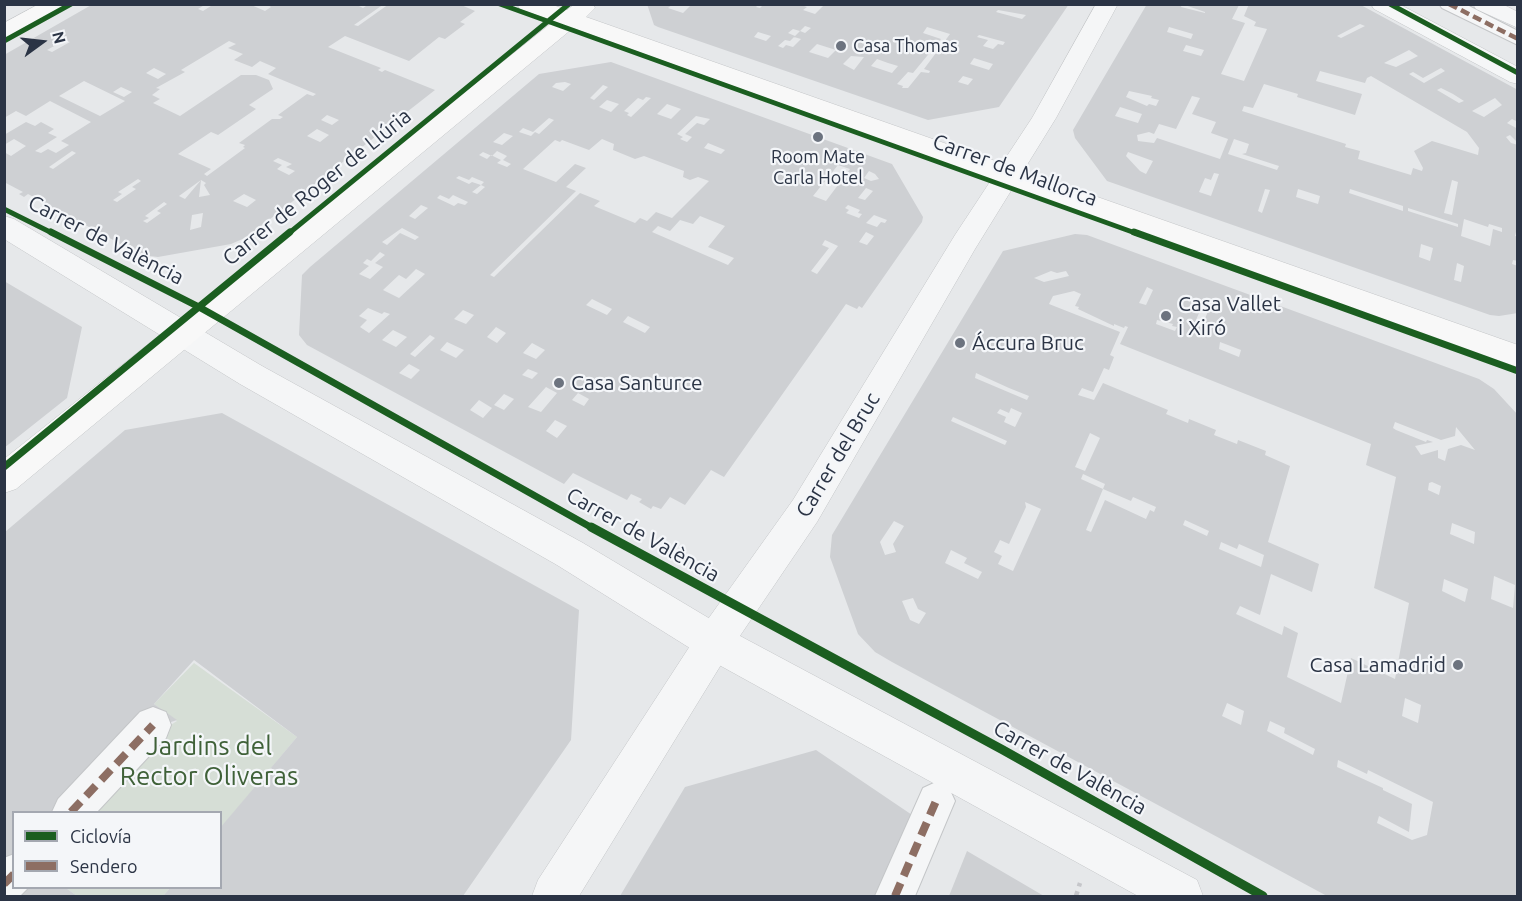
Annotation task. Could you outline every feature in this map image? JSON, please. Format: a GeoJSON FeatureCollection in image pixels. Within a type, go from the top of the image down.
{"type":"FeatureCollection","features":[{"type":"Feature","properties":{"kind":"main road"},"geometry":{"type":"LineString","coordinates":[[4,33],[56,4]]}},
{"type":"Feature","properties":{"kind":"main road","name":"Carrer de Mallorca"},"geometry":{"type":"LineString","coordinates":[[528,4],[578,12],[1008,177],[1518,358]]}},
{"type":"Feature","properties":{"kind":"main road","name":"Carrer de Roger de Llúria"},"geometry":{"type":"LineString","coordinates":[[4,479],[578,12]]}},
{"type":"Feature","properties":{"kind":"street","name":"Carrer del Bruc"},"geometry":{"type":"LineString","coordinates":[[554,897],[714,642],[805,512],[965,242],[1008,177],[1107,4]]}},
{"type":"Feature","properties":{"kind":"street"},"geometry":{"type":"LineString","coordinates":[[1382,4],[1518,77]]}},
{"type":"Feature","properties":{"kind":"street"},"geometry":{"type":"LineString","coordinates":[[1449,4],[1518,39]]}},
{"type":"Feature","properties":{"kind":"street"},"geometry":{"type":"LineString","coordinates":[[1484,4],[1518,21]]}},
{"type":"Feature","properties":{"kind":"street","name":"Carrer de València"},"geometry":{"type":"LineString","coordinates":[[4,226],[182,334],[570,554],[714,642],[1181,897]]}},
{"type":"Feature","properties":{"kind":"street"},"geometry":{"type":"LineString","coordinates":[[73,811],[153,725]]}},
{"type":"Feature","properties":{"kind":"street"},"geometry":{"type":"LineString","coordinates":[[895,897],[936,801]]}},
{"type":"Feature","properties":{"kind":"path"},"geometry":{"type":"LineString","coordinates":[[1076,897],[1081,883]]}},
{"type":"Feature","properties":{"kind":"green space","name":"Jardins del Rector Oliveras"},"geometry":{"type":"Polygon","coordinates":[[[194,663],[297,737],[222,827],[222,811],[57,811],[149,715],[166,728],[177,721],[154,704],[194,663]]]}},
{"type":"Feature","properties":{"kind":"green space"},"geometry":{"type":"Polygon","coordinates":[[[67,889],[169,889],[163,896],[77,896],[67,889]]]}},
{"type":"Feature","properties":{"kind":"building"},"geometry":{"type":"Polygon","coordinates":[[[93,4],[206,4],[198,9],[203,11],[214,4],[249,4],[265,11],[271,7],[266,4],[362,4],[359,6],[363,8],[369,4],[384,4],[354,25],[358,26],[389,4],[459,4],[475,11],[460,22],[465,24],[445,39],[439,37],[409,61],[345,36],[328,47],[381,68],[378,70],[382,72],[385,70],[435,90],[247,237],[231,244],[158,257],[141,255],[28,194],[24,197],[19,194],[23,192],[4,182],[4,152],[11,156],[26,146],[14,139],[4,145],[4,135],[26,122],[35,126],[41,122],[54,129],[48,133],[57,137],[35,151],[41,153],[48,149],[56,153],[69,145],[61,141],[91,122],[50,101],[26,116],[16,111],[4,118],[4,55],[93,4]],[[65,40],[47,50],[52,52],[70,42],[65,40]],[[229,41],[181,70],[185,72],[156,88],[160,89],[152,95],[160,99],[153,103],[180,116],[241,75],[256,75],[269,80],[273,89],[249,105],[256,109],[218,135],[211,132],[178,154],[211,169],[204,174],[207,176],[245,148],[243,147],[245,145],[239,143],[272,119],[283,117],[278,115],[307,94],[313,96],[316,94],[268,74],[276,68],[260,61],[252,67],[234,60],[243,54],[228,48],[236,44],[229,41]],[[154,68],[146,73],[158,79],[166,74],[154,68]],[[84,81],[59,96],[100,116],[125,101],[84,81]],[[121,87],[113,92],[124,97],[132,92],[121,87]],[[327,115],[321,120],[332,125],[339,120],[327,115]],[[317,129],[307,136],[320,142],[329,135],[317,129]],[[72,151],[49,167],[53,169],[76,153],[72,151]],[[278,158],[273,161],[282,165],[277,169],[289,175],[295,171],[286,167],[292,164],[278,158]],[[138,179],[118,192],[122,194],[113,200],[117,202],[136,189],[132,187],[141,181],[138,179]],[[201,180],[179,196],[185,199],[201,180]],[[201,180],[199,197],[210,195],[204,185],[206,183],[201,180]],[[244,194],[233,201],[247,207],[256,200],[244,194]],[[164,202],[145,216],[149,218],[143,221],[147,223],[161,213],[157,211],[167,204],[164,202]],[[203,213],[192,215],[190,230],[201,227],[203,213]]]}},
{"type":"Feature","properties":{"kind":"building"},"geometry":{"type":"Polygon","coordinates":[[[647,4],[673,4],[668,8],[683,13],[692,4],[759,4],[756,7],[760,8],[764,4],[798,4],[807,7],[803,10],[815,14],[825,4],[1069,4],[999,107],[928,120],[654,25],[647,4]],[[998,10],[996,12],[1022,19],[1026,15],[998,10]],[[805,26],[800,31],[805,33],[811,28],[805,26]],[[927,27],[923,33],[941,39],[913,73],[908,72],[897,84],[903,86],[902,88],[908,88],[921,72],[929,73],[930,71],[924,69],[950,34],[927,27]],[[793,29],[788,33],[795,36],[800,31],[793,29]],[[758,32],[754,37],[766,41],[771,36],[758,32]],[[979,35],[977,37],[988,40],[983,46],[993,49],[1005,42],[979,35]],[[794,37],[778,46],[793,47],[801,39],[794,37]],[[817,44],[809,52],[828,58],[836,50],[817,44]],[[851,56],[843,64],[854,70],[864,57],[851,56]],[[974,58],[970,64],[989,70],[993,64],[974,58]],[[877,59],[871,66],[892,73],[898,66],[877,59]],[[963,76],[958,82],[968,85],[973,79],[963,76]]]}},
{"type":"Feature","properties":{"kind":"building"},"geometry":{"type":"Polygon","coordinates":[[[1147,4],[1182,4],[1239,5],[1232,19],[1245,23],[1221,74],[1244,81],[1267,29],[1254,26],[1256,22],[1244,16],[1249,4],[1359,4],[1518,90],[1518,122],[1512,119],[1507,123],[1518,129],[1518,143],[1510,135],[1506,137],[1511,143],[1518,145],[1518,232],[1515,236],[1518,237],[1518,261],[1513,260],[1512,264],[1518,266],[1518,313],[1490,315],[1107,181],[1075,138],[1073,130],[1147,4]],[[1182,4],[1181,7],[1205,13],[1182,4]],[[1360,24],[1337,36],[1341,38],[1365,26],[1360,24]],[[1169,27],[1167,32],[1191,39],[1193,34],[1169,27]],[[1186,45],[1183,51],[1201,56],[1204,50],[1186,45]],[[1409,50],[1384,63],[1396,67],[1418,56],[1409,50]],[[1441,68],[1423,78],[1413,72],[1409,74],[1424,83],[1445,71],[1441,68]],[[1320,71],[1316,81],[1362,94],[1355,115],[1297,97],[1298,94],[1264,84],[1253,108],[1244,106],[1242,111],[1346,144],[1345,147],[1360,151],[1358,159],[1411,175],[1413,168],[1422,171],[1423,168],[1414,151],[1432,141],[1478,155],[1479,148],[1467,132],[1371,76],[1365,83],[1320,71]],[[1441,88],[1437,90],[1459,103],[1464,101],[1441,88]],[[1129,91],[1126,97],[1147,106],[1149,104],[1156,106],[1159,100],[1151,98],[1152,96],[1129,91]],[[1192,96],[1176,129],[1159,124],[1154,134],[1149,132],[1137,135],[1138,141],[1154,143],[1157,138],[1220,159],[1228,139],[1211,133],[1216,122],[1192,114],[1200,98],[1192,96]],[[1495,98],[1472,111],[1484,117],[1502,105],[1495,98]],[[1120,107],[1115,116],[1138,123],[1142,114],[1120,107]],[[1234,139],[1228,154],[1277,170],[1279,166],[1242,154],[1246,153],[1249,144],[1234,139]],[[1128,152],[1126,156],[1146,174],[1153,161],[1128,152]],[[1214,173],[1211,180],[1205,178],[1199,192],[1211,196],[1219,174],[1214,173]],[[1452,180],[1444,213],[1452,215],[1458,182],[1452,180]],[[1265,189],[1258,211],[1262,213],[1270,190],[1265,189]],[[1298,189],[1296,197],[1318,204],[1320,196],[1298,189]],[[1350,189],[1349,193],[1403,211],[1403,206],[1350,189]],[[1408,208],[1408,211],[1458,227],[1458,224],[1408,208]],[[1464,219],[1461,236],[1490,246],[1493,229],[1502,232],[1502,228],[1489,224],[1488,227],[1464,219]],[[1421,244],[1419,257],[1430,261],[1433,248],[1421,244]],[[1457,263],[1454,280],[1461,282],[1464,266],[1457,263]]]}},
{"type":"Feature","properties":{"kind":"building"},"geometry":{"type":"Polygon","coordinates":[[[611,62],[892,164],[923,217],[922,222],[862,308],[859,306],[857,309],[846,304],[724,477],[711,470],[685,505],[670,497],[661,509],[653,506],[651,509],[639,502],[642,499],[631,494],[627,500],[573,473],[564,484],[307,345],[299,335],[302,275],[539,74],[611,62]],[[556,83],[552,87],[563,91],[571,84],[556,83]],[[603,85],[590,98],[594,100],[608,87],[603,85]],[[646,97],[643,100],[638,98],[624,111],[629,113],[627,115],[631,117],[651,98],[646,97]],[[607,100],[599,107],[611,112],[619,104],[607,100]],[[667,104],[657,114],[671,119],[681,109],[667,104]],[[696,116],[677,134],[683,137],[680,139],[687,142],[692,137],[685,134],[697,123],[704,125],[710,119],[696,116]],[[549,118],[533,132],[523,128],[519,132],[531,136],[535,132],[539,134],[554,120],[549,118]],[[504,133],[493,142],[502,145],[513,136],[504,133]],[[602,139],[589,150],[562,140],[560,142],[555,140],[523,169],[556,182],[575,164],[586,168],[566,187],[576,191],[490,275],[494,277],[580,193],[600,201],[594,206],[635,223],[640,218],[647,221],[656,212],[672,218],[709,181],[698,177],[690,180],[683,177],[684,171],[644,156],[635,159],[613,150],[614,144],[602,139]],[[708,143],[704,148],[721,154],[725,150],[708,143]],[[497,151],[492,156],[501,160],[497,163],[507,167],[511,164],[503,160],[507,156],[497,151]],[[483,152],[479,155],[487,159],[491,155],[483,152]],[[838,165],[813,196],[826,201],[850,169],[838,165]],[[869,171],[864,178],[871,181],[879,179],[869,171]],[[459,176],[456,178],[469,184],[472,182],[481,185],[484,182],[472,177],[469,180],[459,176]],[[481,185],[472,192],[477,194],[485,187],[481,185]],[[866,188],[858,198],[865,200],[873,191],[866,188]],[[440,195],[437,198],[454,206],[458,203],[465,205],[468,202],[453,195],[449,199],[440,195]],[[421,205],[409,216],[415,219],[428,208],[421,205]],[[848,205],[845,208],[849,210],[846,213],[859,218],[862,214],[858,213],[860,210],[848,205]],[[874,215],[866,223],[877,227],[881,222],[885,223],[887,220],[874,215]],[[700,216],[693,224],[680,220],[670,231],[658,226],[652,232],[728,265],[734,258],[708,247],[725,226],[700,216]],[[402,228],[382,242],[387,245],[400,233],[415,240],[419,237],[402,228]],[[866,232],[859,242],[867,245],[874,236],[866,232]],[[825,240],[822,245],[829,248],[811,271],[817,274],[838,246],[825,240]],[[380,252],[371,261],[367,259],[363,263],[369,266],[359,274],[370,279],[383,267],[375,263],[385,255],[380,252]],[[416,269],[406,279],[399,275],[383,290],[399,298],[425,274],[416,269]],[[592,299],[586,305],[607,315],[612,309],[592,299]],[[368,308],[359,316],[367,320],[360,327],[369,333],[390,314],[384,312],[382,314],[368,308]],[[463,310],[454,319],[466,324],[474,315],[463,310]],[[628,316],[623,322],[645,333],[650,327],[628,316]],[[496,327],[487,337],[497,343],[506,333],[496,327]],[[393,330],[382,340],[396,347],[407,337],[393,330]],[[430,335],[410,354],[415,357],[435,338],[430,335]],[[447,342],[440,350],[456,358],[464,350],[447,342]],[[532,343],[523,353],[536,359],[545,350],[532,343]],[[409,364],[399,373],[411,379],[420,370],[409,364]],[[528,369],[522,375],[532,379],[538,373],[528,369]],[[546,387],[528,407],[541,412],[557,393],[546,387]],[[578,393],[572,400],[584,406],[589,399],[578,393]],[[504,394],[494,405],[504,410],[514,399],[504,394]],[[479,400],[470,410],[483,418],[492,408],[479,400]],[[555,420],[546,431],[557,438],[567,426],[555,420]]]}},
{"type":"Feature","properties":{"kind":"building"},"geometry":{"type":"Polygon","coordinates":[[[1075,234],[1087,235],[1479,379],[1494,389],[1518,415],[1518,896],[1327,896],[892,662],[875,652],[858,634],[830,557],[832,535],[1003,251],[1075,234]],[[1051,271],[1034,278],[1044,282],[1069,276],[1066,271],[1057,273],[1051,271]],[[1147,287],[1139,303],[1146,305],[1153,290],[1147,287]],[[1074,291],[1053,296],[1049,304],[1120,332],[1110,355],[1114,357],[1109,370],[1104,368],[1093,392],[1082,388],[1078,395],[1094,400],[1103,383],[1168,410],[1166,414],[1188,423],[1189,419],[1216,430],[1214,435],[1237,444],[1238,440],[1266,451],[1265,455],[1290,466],[1268,542],[1319,564],[1312,592],[1271,574],[1260,615],[1240,606],[1236,614],[1282,635],[1284,626],[1298,633],[1287,677],[1341,703],[1351,658],[1395,679],[1409,603],[1374,588],[1396,477],[1366,465],[1371,444],[1120,344],[1128,327],[1124,328],[1114,324],[1114,326],[1078,309],[1079,307],[1075,306],[1081,294],[1074,291]],[[1201,308],[1194,325],[1202,327],[1208,311],[1201,308]],[[1157,320],[1156,324],[1175,331],[1177,327],[1172,326],[1173,324],[1157,320]],[[1220,342],[1219,349],[1239,357],[1241,350],[1220,342]],[[976,373],[975,378],[1027,400],[1029,396],[976,373]],[[1011,408],[1009,413],[1000,409],[997,413],[1006,417],[1004,422],[1015,427],[1022,413],[1011,408]],[[953,417],[951,421],[1005,445],[1007,441],[953,417]],[[1395,422],[1393,428],[1396,430],[1426,442],[1427,440],[1433,442],[1415,446],[1421,455],[1438,450],[1438,458],[1445,461],[1448,449],[1461,445],[1475,450],[1456,427],[1455,436],[1441,440],[1395,422]],[[1090,433],[1075,467],[1085,471],[1100,438],[1090,433]],[[1083,474],[1081,479],[1103,489],[1105,484],[1083,474]],[[1432,482],[1429,483],[1428,490],[1439,495],[1441,486],[1432,482]],[[1103,489],[1086,530],[1091,532],[1105,500],[1146,519],[1150,510],[1154,512],[1156,507],[1133,497],[1131,501],[1103,489]],[[1025,502],[1026,507],[1009,544],[1000,540],[994,552],[1002,556],[998,564],[1013,571],[1041,509],[1025,502]],[[1185,520],[1183,525],[1207,536],[1209,531],[1185,520]],[[894,521],[880,542],[885,555],[896,552],[893,544],[904,526],[894,521]],[[1452,523],[1450,534],[1474,544],[1475,532],[1452,523]],[[1221,542],[1219,549],[1261,567],[1264,555],[1239,544],[1237,549],[1221,542]],[[951,550],[945,563],[978,579],[982,572],[964,563],[967,558],[951,550]],[[1494,576],[1491,599],[1513,608],[1515,585],[1494,576]],[[1444,579],[1442,591],[1465,602],[1468,589],[1444,579]],[[913,598],[902,601],[910,620],[919,624],[926,613],[918,609],[913,598]],[[1405,698],[1402,716],[1418,723],[1421,705],[1405,698]],[[1227,703],[1222,716],[1241,725],[1244,711],[1227,703]],[[1270,721],[1267,731],[1313,755],[1315,749],[1284,733],[1285,728],[1270,721]],[[1338,760],[1337,767],[1412,804],[1409,832],[1379,816],[1377,823],[1412,840],[1427,835],[1433,802],[1368,770],[1367,774],[1338,760]]]}},
{"type":"Feature","properties":{"kind":"building"},"geometry":{"type":"Polygon","coordinates":[[[4,281],[82,327],[67,398],[4,448],[4,281]]]}},
{"type":"Feature","properties":{"kind":"building"},"geometry":{"type":"Polygon","coordinates":[[[222,413],[579,610],[571,740],[463,896],[163,896],[169,889],[222,889],[222,826],[297,737],[194,660],[154,704],[177,720],[168,723],[149,711],[53,811],[12,811],[12,855],[5,862],[5,532],[125,430],[222,413]]]}},
{"type":"Feature","properties":{"kind":"building"},"geometry":{"type":"Polygon","coordinates":[[[816,750],[921,821],[887,896],[620,896],[685,787],[816,750]]]}},
{"type":"Feature","properties":{"kind":"building"},"geometry":{"type":"Polygon","coordinates":[[[967,851],[1044,896],[949,896],[967,851]]]}},
{"type":"Feature","properties":{"kind":"building"},"geometry":{"type":"Polygon","coordinates":[[[22,889],[67,889],[77,896],[15,896],[22,889]]]}},
{"type":"Feature","properties":{"kind":"marked path"},"geometry":{"type":"LineString","coordinates":[[1449,4],[1518,39]]}},
{"type":"Feature","properties":{"kind":"marked path"},"geometry":{"type":"LineString","coordinates":[[72,811],[153,725]]}},
{"type":"Feature","properties":{"kind":"marked path"},"geometry":{"type":"LineString","coordinates":[[895,896],[936,801]]}},
{"type":"Feature","properties":{"kind":"marked path"},"geometry":{"type":"LineString","coordinates":[[4,884],[12,876]]}},
{"type":"Feature","properties":{"kind":"cycle path"},"geometry":{"type":"LineString","coordinates":[[4,41],[71,4]]}},
{"type":"Feature","properties":{"kind":"cycle path"},"geometry":{"type":"LineString","coordinates":[[500,4],[1518,371]]}},
{"type":"Feature","properties":{"kind":"cycle path"},"geometry":{"type":"LineString","coordinates":[[4,467],[569,4]]}},
{"type":"Feature","properties":{"kind":"cycle path"},"geometry":{"type":"LineString","coordinates":[[1390,4],[1518,73]]}},
{"type":"Feature","properties":{"kind":"cycle path"},"geometry":{"type":"LineString","coordinates":[[4,209],[199,307],[612,539],[1003,750],[1263,896]]}},
{"type":"Feature","properties":{"kind":"place","name":"Casa Thomas"},"geometry":{"type":"Point","coordinates":[841,46]}},
{"type":"Feature","properties":{"kind":"place","name":"Room Mate Carla Hotel"},"geometry":{"type":"Point","coordinates":[818,137]}},
{"type":"Feature","properties":{"kind":"place","name":"Casa Vallet i Xiró"},"geometry":{"type":"Point","coordinates":[1166,316]}},
{"type":"Feature","properties":{"kind":"place","name":"Áccura Bruc"},"geometry":{"type":"Point","coordinates":[960,343]}},
{"type":"Feature","properties":{"kind":"place","name":"Casa Santurce"},"geometry":{"type":"Point","coordinates":[559,383]}},
{"type":"Feature","properties":{"kind":"place","name":"Casa Lamadrid"},"geometry":{"type":"Point","coordinates":[1458,665]}}]}
